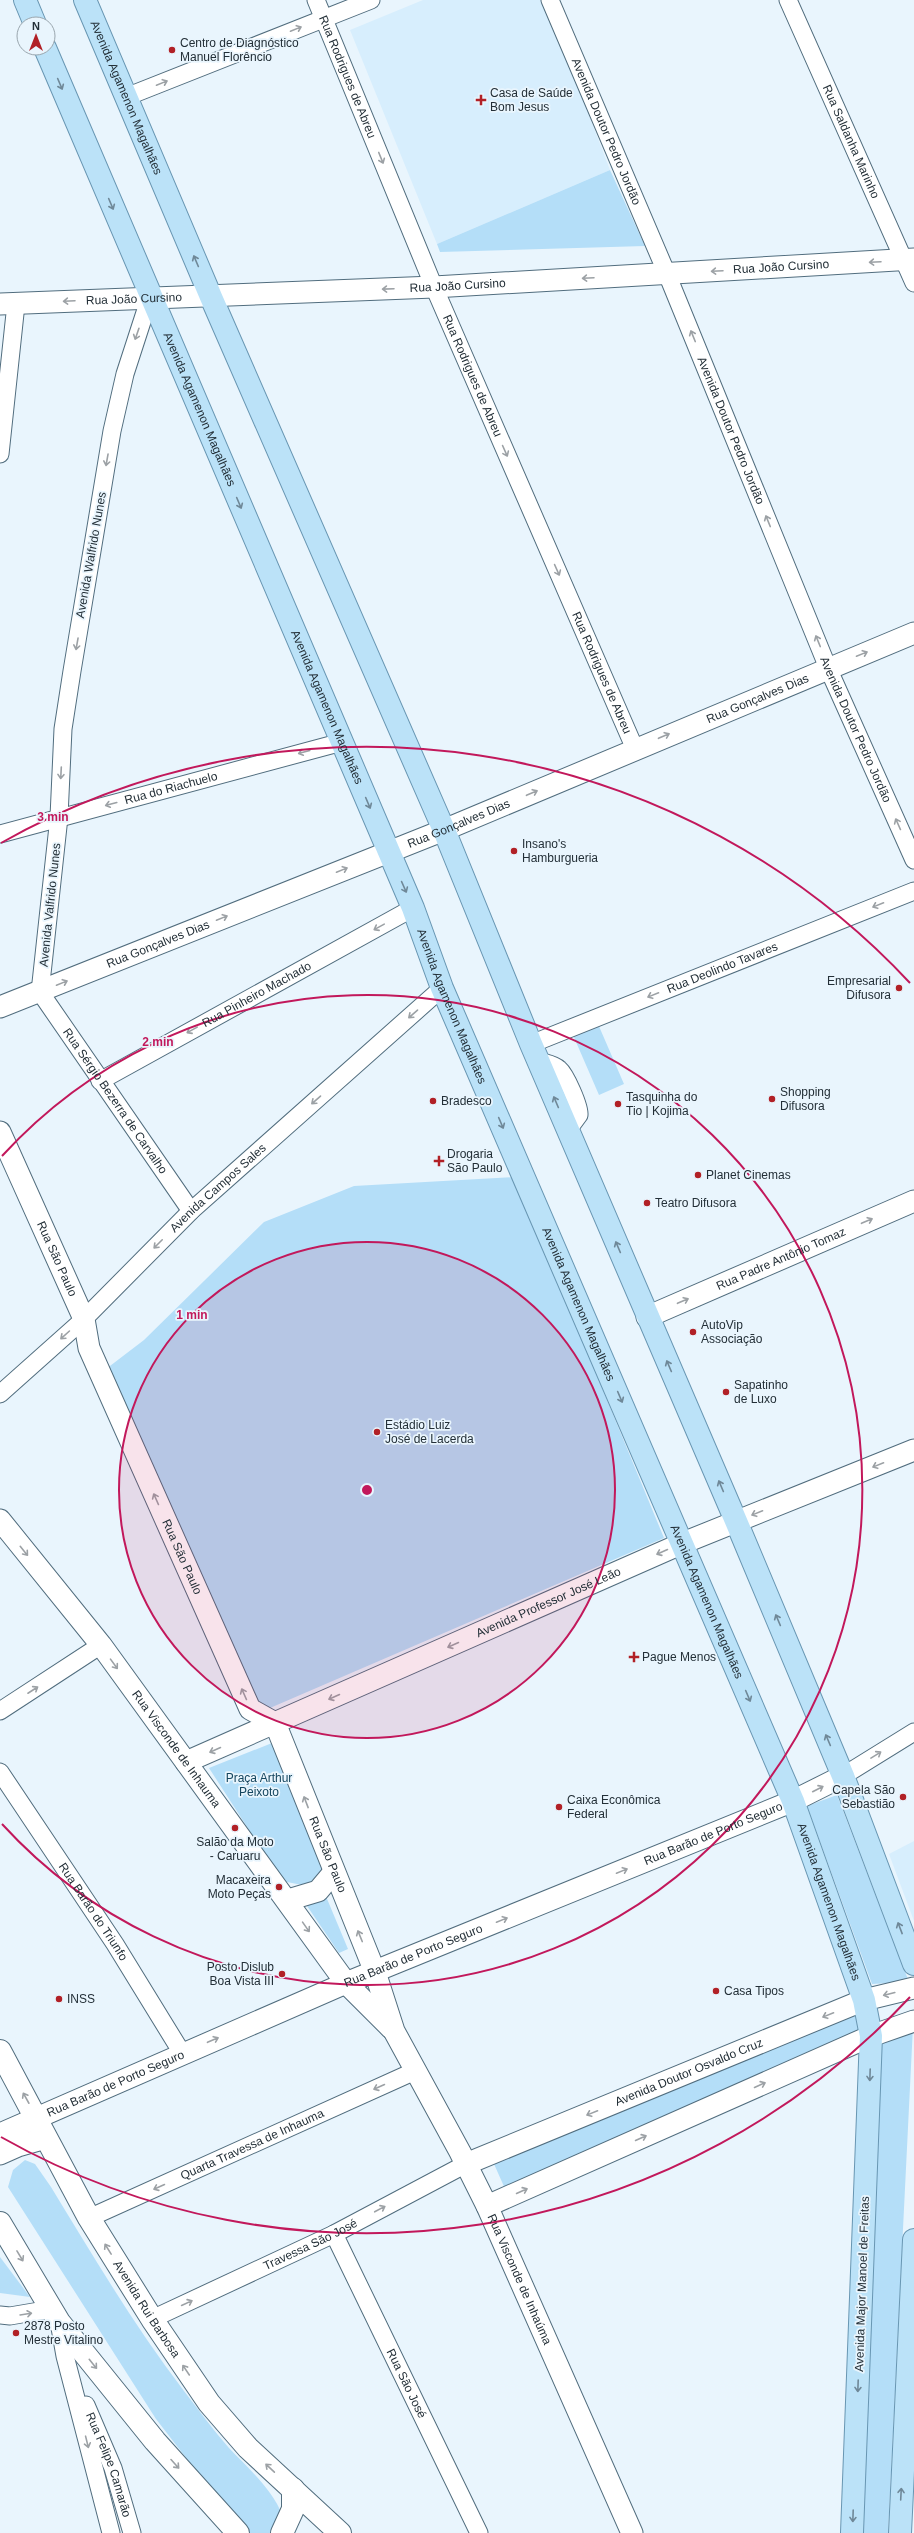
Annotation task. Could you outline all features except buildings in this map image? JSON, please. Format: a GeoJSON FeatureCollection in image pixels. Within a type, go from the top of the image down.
{"type":"FeatureCollection","features":[{"type":"Feature","properties":{"kind":"main road"},"geometry":{"type":"LineString","coordinates":[[25,0],[32,16]]}},
{"type":"Feature","properties":{"kind":"main road","name":"Avenida Agamenon Magalhães"},"geometry":{"type":"LineString","coordinates":[[85,0],[211,297],[444,830],[535,1053],[647,1317],[736,1521],[843,1776],[914,1964]]}},
{"type":"Feature","properties":{"kind":"main road","name":"Avenida Agamenon Magalhães"},"geometry":{"type":"LineString","coordinates":[[48,56],[150,297],[413,908],[442,988],[683,1543],[793,1801],[864,2000],[871,2036]]}},
{"type":"Feature","properties":{"kind":"main road","name":"Avenida Major Manoel de Freitas"},"geometry":{"type":"LineString","coordinates":[[852,2533],[871,2036]]}},
{"type":"Feature","properties":{"kind":"main road","name":"Avenida Rui Barbosa"},"geometry":{"type":"LineString","coordinates":[[0,2051],[89,2218],[152,2320],[209,2403],[248,2448],[340,2533]]}},
{"type":"Feature","properties":{"kind":"main road"},"geometry":{"type":"LineString","coordinates":[[0,2223],[55,2316],[155,2441],[238,2533]]}},
{"type":"Feature","properties":{"kind":"main road"},"geometry":{"type":"LineString","coordinates":[[900,2533],[912,2328],[914,2240]]}},
{"type":"Feature","properties":{"kind":"main road"},"geometry":{"type":"LineString","coordinates":[[282,2533],[293,2509],[293,2489]]}},
{"type":"Feature","properties":{"kind":"street","name":"Rua Rodrigues de Abreu"},"geometry":{"type":"LineString","coordinates":[[316,0],[434,287],[635,748]]}},
{"type":"Feature","properties":{"kind":"street"},"geometry":{"type":"LineString","coordinates":[[126,97],[371,0]]}},
{"type":"Feature","properties":{"kind":"street","name":"Avenida Doutor Pedro Jordão"},"geometry":{"type":"LineString","coordinates":[[550,0],[668,274],[828,668],[914,860]]}},
{"type":"Feature","properties":{"kind":"street","name":"Rua Saldanha Marinho"},"geometry":{"type":"LineString","coordinates":[[788,0],[909,260],[914,283]]}},
{"type":"Feature","properties":{"kind":"street","name":"Rua João Cursino"},"geometry":{"type":"LineString","coordinates":[[8,304],[150,297],[211,297],[434,287],[909,260]]}},
{"type":"Feature","properties":{"kind":"street","name":"Avenida Walfrido Nunes"},"geometry":{"type":"LineString","coordinates":[[59,817],[63,729],[112,432],[126,374],[150,297]]}},
{"type":"Feature","properties":{"kind":"street"},"geometry":{"type":"LineString","coordinates":[[0,454],[8,304]]}},
{"type":"Feature","properties":{"kind":"street","name":"Rua Gonçalves Dias"},"geometry":{"type":"LineString","coordinates":[[0,1007],[388,851],[444,830],[635,748],[914,633]]}},
{"type":"Feature","properties":{"kind":"street","name":"Rua do Riachuelo"},"geometry":{"type":"LineString","coordinates":[[0,834],[342,742]]}},
{"type":"Feature","properties":{"kind":"street","name":"Avenida Valfrido Nunes"},"geometry":{"type":"LineString","coordinates":[[40,992],[59,817]]}},
{"type":"Feature","properties":{"kind":"street","name":"Rua Deolindo Tavares"},"geometry":{"type":"LineString","coordinates":[[535,1053],[914,891]]}},
{"type":"Feature","properties":{"kind":"street","name":"Rua Pinheiro Machado"},"geometry":{"type":"LineString","coordinates":[[100,1081],[413,908]]}},
{"type":"Feature","properties":{"kind":"street","name":"Avenida Campos Sales"},"geometry":{"type":"LineString","coordinates":[[0,1394],[84,1319],[191,1211],[442,988]]}},
{"type":"Feature","properties":{"kind":"street","name":"Rua Sérgio Bezerra de Carvalho"},"geometry":{"type":"LineString","coordinates":[[40,992],[191,1211]]}},
{"type":"Feature","properties":{"kind":"street","name":"Rua São Paulo"},"geometry":{"type":"LineString","coordinates":[[0,1132],[84,1319],[89,1348],[250,1709],[275,1723],[375,1972]]}},
{"type":"Feature","properties":{"kind":"street","name":"Rua Padre Antônio Tomaz"},"geometry":{"type":"LineString","coordinates":[[647,1317],[914,1201]]}},
{"type":"Feature","properties":{"kind":"street","name":"Avenida Professor José Leão"},"geometry":{"type":"LineString","coordinates":[[186,1762],[683,1543],[914,1450]]}},
{"type":"Feature","properties":{"kind":"street","name":"Rua Visconde de Inhauma"},"geometry":{"type":"LineString","coordinates":[[0,1520],[101,1645],[288,1900],[346,1983]]}},
{"type":"Feature","properties":{"kind":"street"},"geometry":{"type":"LineString","coordinates":[[0,1711],[101,1645]]}},
{"type":"Feature","properties":{"kind":"street"},"geometry":{"type":"LineString","coordinates":[[843,1776],[914,1732]]}},
{"type":"Feature","properties":{"kind":"street","name":"Rua Barão do Triunfo"},"geometry":{"type":"LineString","coordinates":[[0,1772],[115,1944],[182,2053]]}},
{"type":"Feature","properties":{"kind":"street","name":"Rua Barão de Porto Seguro"},"geometry":{"type":"LineString","coordinates":[[0,2134],[182,2053],[346,1983],[793,1801],[843,1776]]}},
{"type":"Feature","properties":{"kind":"street"},"geometry":{"type":"LineString","coordinates":[[288,1900],[318,1891],[334,1872]]}},
{"type":"Feature","properties":{"kind":"street","name":"Rua Visconde de Inhaúma"},"geometry":{"type":"LineString","coordinates":[[375,1972],[394,2031],[487,2206],[632,2533]]}},
{"type":"Feature","properties":{"kind":"street","name":"Rua Visconde de Inhaúma"},"geometry":{"type":"LineString","coordinates":[[346,1983],[394,2031]]}},
{"type":"Feature","properties":{"kind":"street","name":"Avenida Doutor Osvaldo Cruz"},"geometry":{"type":"LineString","coordinates":[[466,2164],[864,2000],[914,1988]]}},
{"type":"Feature","properties":{"kind":"street"},"geometry":{"type":"LineString","coordinates":[[487,2206],[871,2036],[914,2021]]}},
{"type":"Feature","properties":{"kind":"street","name":"Quarta Travessa de Inhauma"},"geometry":{"type":"LineString","coordinates":[[89,2218],[415,2070]]}},
{"type":"Feature","properties":{"kind":"street"},"geometry":{"type":"LineString","coordinates":[[0,2154],[18,2146],[46,2138]]}},
{"type":"Feature","properties":{"kind":"street","name":"Travessa São José"},"geometry":{"type":"LineString","coordinates":[[152,2320],[334,2234],[466,2164]]}},
{"type":"Feature","properties":{"kind":"street","name":"Rua São José"},"geometry":{"type":"LineString","coordinates":[[334,2234],[478,2533]]}},
{"type":"Feature","properties":{"kind":"street"},"geometry":{"type":"LineString","coordinates":[[0,2315],[55,2316]]}},
{"type":"Feature","properties":{"kind":"street","name":"Rua Felipe Camarão"},"geometry":{"type":"LineString","coordinates":[[55,2316],[111,2533]]}},
{"type":"Feature","properties":{"kind":"street","name":"Rua Felipe Camarão"},"geometry":{"type":"LineString","coordinates":[[70,2377],[101,2438],[132,2533]]}},
{"type":"Feature","properties":{"kind":"shaded area","name":"Casa de Saúde Bom Jesus"},"geometry":{"type":"Polygon","coordinates":[[[423,0],[545,0],[610,170],[437,244],[350,30],[423,0]]]}},
{"type":"Feature","properties":{"kind":"shaded area"},"geometry":{"type":"Polygon","coordinates":[[[914,1841],[914,1921],[889,1854],[914,1841]]]}},
{"type":"Feature","properties":{"kind":"green space"},"geometry":{"type":"Polygon","coordinates":[[[610,170],[645,246],[440,252],[437,244],[610,170]]]}},
{"type":"Feature","properties":{"kind":"green space"},"geometry":{"type":"Polygon","coordinates":[[[598,1024],[624,1084],[599,1095],[573,1035],[598,1024]]]}},
{"type":"Feature","properties":{"kind":"green space","name":"Estádio Luiz José de Lacerda"},"geometry":{"type":"Polygon","coordinates":[[[515,1177],[664,1538],[263,1711],[243,1675],[106,1369],[144,1340],[264,1222],[354,1186],[515,1177]]]}},
{"type":"Feature","properties":{"kind":"green space","name":"Praça Arthur Peixoto"},"geometry":{"type":"Polygon","coordinates":[[[277,1741],[325,1866],[307,1886],[282,1881],[209,1768],[277,1741]]]}},
{"type":"Feature","properties":{"kind":"green space"},"geometry":{"type":"Polygon","coordinates":[[[837,1795],[909,1982],[872,1984],[807,1806],[837,1795]]]}},
{"type":"Feature","properties":{"kind":"green space"},"geometry":{"type":"Polygon","coordinates":[[[325,1894],[348,1949],[339,1953],[305,1903],[325,1894]]]}},
{"type":"Feature","properties":{"kind":"green space"},"geometry":{"type":"Polygon","coordinates":[[[861,2007],[864,2032],[506,2191],[494,2164],[861,2007]]]}},
{"type":"Feature","properties":{"kind":"green space"},"geometry":{"type":"Polygon","coordinates":[[[913,2026],[888,2533],[861,2533],[881,2039],[913,2026]]]}},
{"type":"Feature","properties":{"kind":"green space"},"geometry":{"type":"Polygon","coordinates":[[[25,2160],[35,2164],[51,2187],[115,2291],[166,2367],[217,2434],[266,2488],[283,2516],[275,2533],[249,2533],[235,2521],[156,2419],[8,2187],[13,2170],[25,2160]]]}},
{"type":"Feature","properties":{"kind":"green space"},"geometry":{"type":"Polygon","coordinates":[[[0,2257],[30,2297],[0,2293],[0,2257]]]}},
{"type":"Feature","properties":{"kind":"place","name":"Centro de Diagnóstico Manuel Florêncio"},"geometry":{"type":"Point","coordinates":[172,50]}},
{"type":"Feature","properties":{"kind":"place","name":"Casa de Saúde Bom Jesus"},"geometry":{"type":"Point","coordinates":[481,100]}},
{"type":"Feature","properties":{"kind":"place","name":"Insano's Hamburgueria"},"geometry":{"type":"Point","coordinates":[514,851]}},
{"type":"Feature","properties":{"kind":"place","name":"Empresarial Difusora"},"geometry":{"type":"Point","coordinates":[899,988]}},
{"type":"Feature","properties":{"kind":"place","name":"Shopping Difusora"},"geometry":{"type":"Point","coordinates":[772,1099]}},
{"type":"Feature","properties":{"kind":"place","name":"Bradesco"},"geometry":{"type":"Point","coordinates":[433,1101]}},
{"type":"Feature","properties":{"kind":"place","name":"Tasquinha do Tio | Kojima"},"geometry":{"type":"Point","coordinates":[618,1104]}},
{"type":"Feature","properties":{"kind":"place","name":"Drogaria São Paulo"},"geometry":{"type":"Point","coordinates":[439,1161]}},
{"type":"Feature","properties":{"kind":"place","name":"Planet Cinemas"},"geometry":{"type":"Point","coordinates":[698,1175]}},
{"type":"Feature","properties":{"kind":"place","name":"Teatro Difusora"},"geometry":{"type":"Point","coordinates":[647,1203]}},
{"type":"Feature","properties":{"kind":"place","name":"AutoVip Associação"},"geometry":{"type":"Point","coordinates":[693,1332]}},
{"type":"Feature","properties":{"kind":"place","name":"Sapatinho de Luxo"},"geometry":{"type":"Point","coordinates":[726,1392]}},
{"type":"Feature","properties":{"kind":"place","name":"Estádio Luiz José de Lacerda"},"geometry":{"type":"Point","coordinates":[377,1432]}},
{"type":"Feature","properties":{"kind":"place","name":"Pague Menos"},"geometry":{"type":"Point","coordinates":[634,1657]}},
{"type":"Feature","properties":{"kind":"place","name":"Capela São Sebastião"},"geometry":{"type":"Point","coordinates":[903,1797]}},
{"type":"Feature","properties":{"kind":"place","name":"Caixa Econômica Federal"},"geometry":{"type":"Point","coordinates":[559,1807]}},
{"type":"Feature","properties":{"kind":"place","name":"Salão da Moto - Caruaru"},"geometry":{"type":"Point","coordinates":[235,1828]}},
{"type":"Feature","properties":{"kind":"place","name":"Macaxeira Moto Peças"},"geometry":{"type":"Point","coordinates":[279,1887]}},
{"type":"Feature","properties":{"kind":"place","name":"Posto Dislub Boa Vista III"},"geometry":{"type":"Point","coordinates":[282,1974]}},
{"type":"Feature","properties":{"kind":"place","name":"Casa Tipos"},"geometry":{"type":"Point","coordinates":[716,1991]}},
{"type":"Feature","properties":{"kind":"place","name":"INSS"},"geometry":{"type":"Point","coordinates":[59,1999]}},
{"type":"Feature","properties":{"kind":"place","name":"2878 Posto Mestre Vitalino"},"geometry":{"type":"Point","coordinates":[16,2333]}}]}
